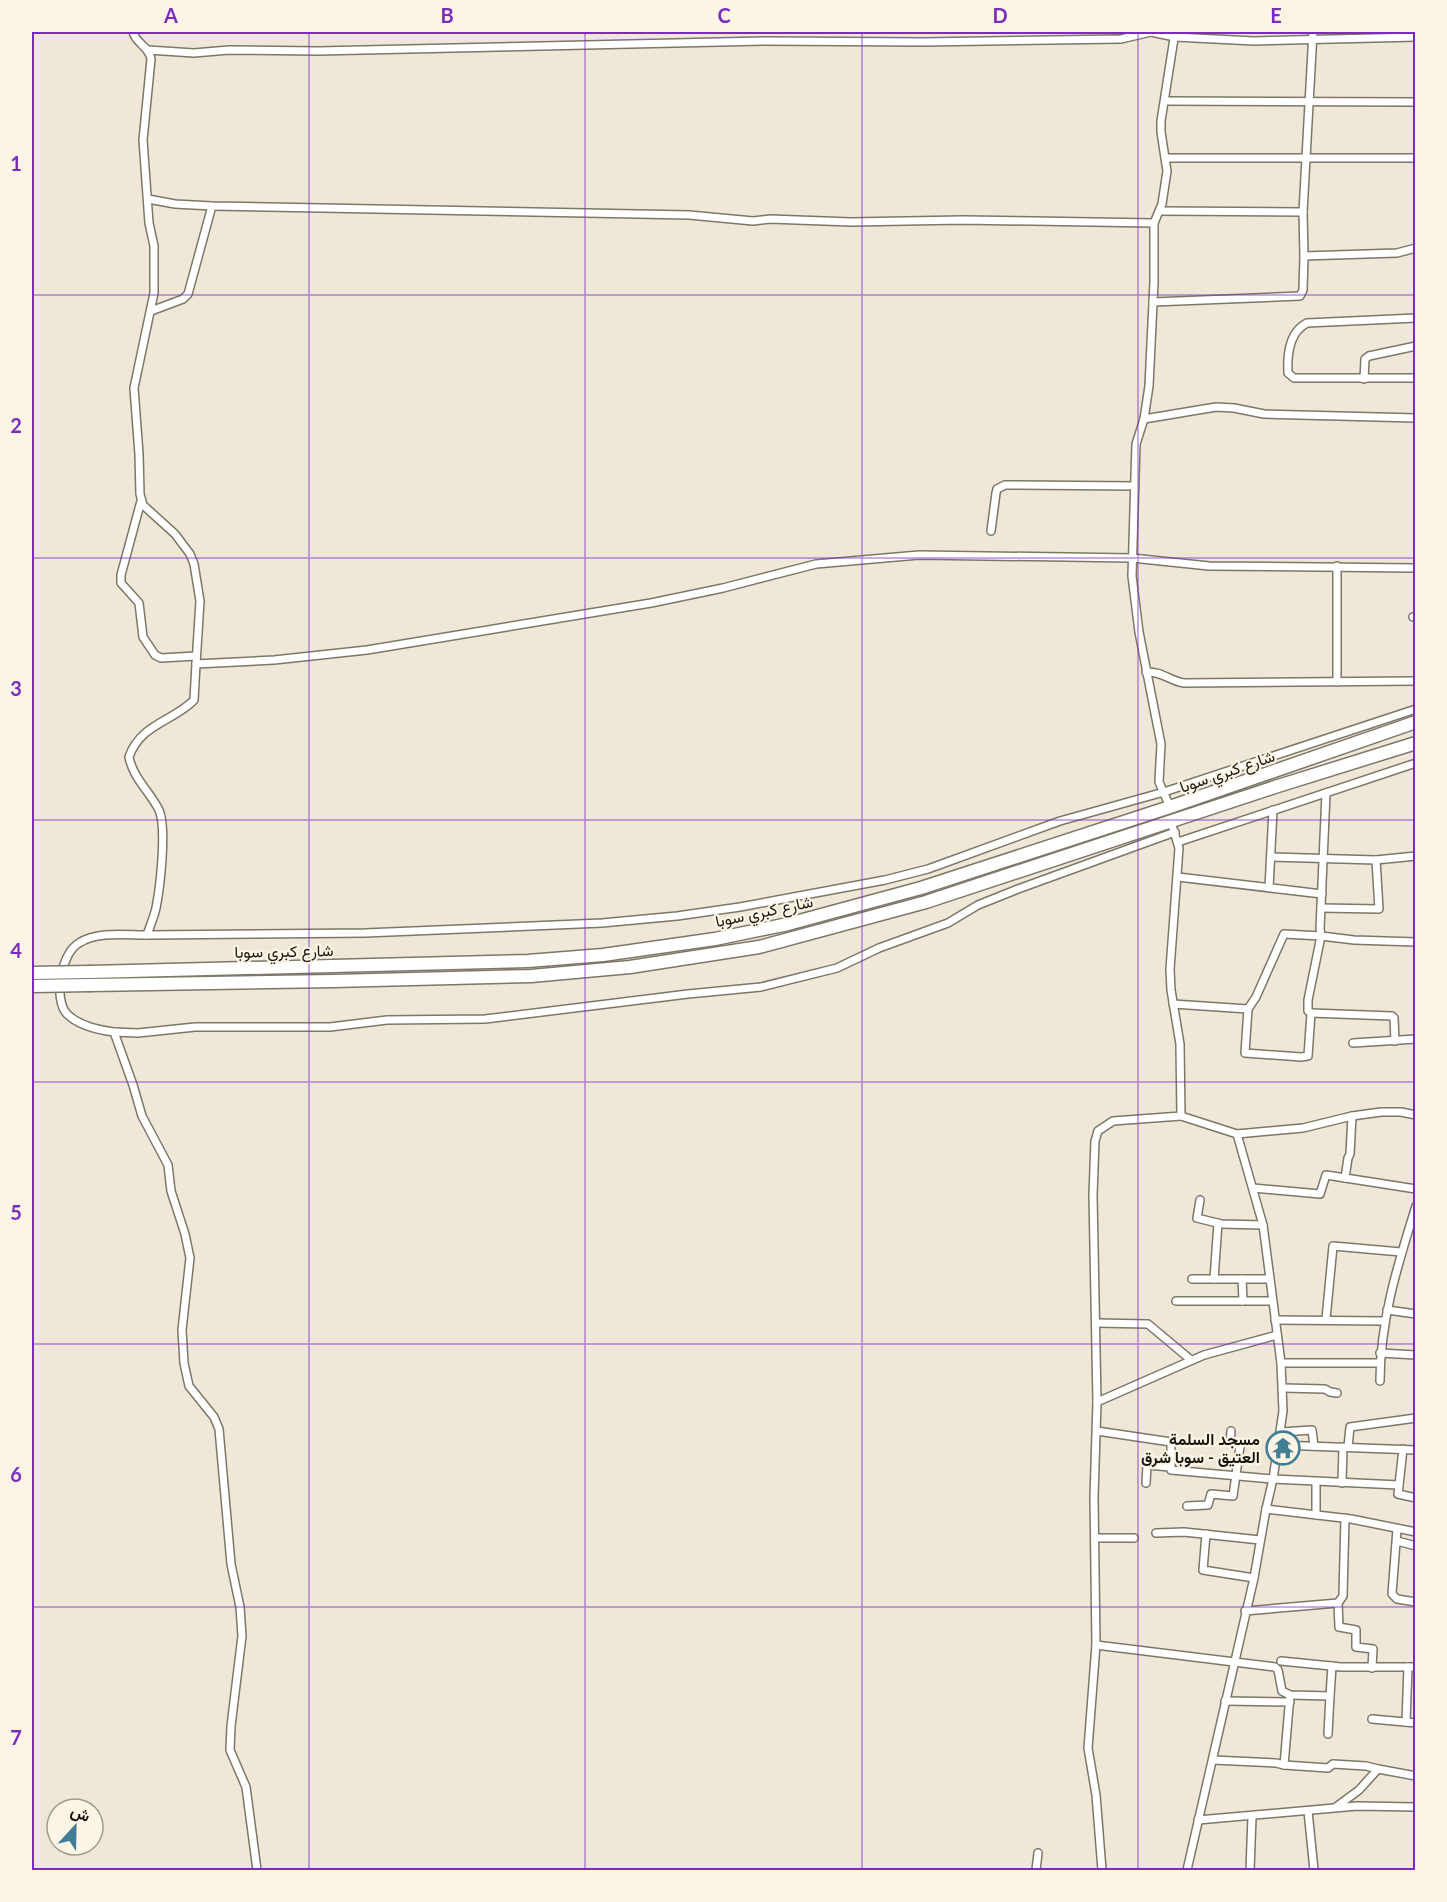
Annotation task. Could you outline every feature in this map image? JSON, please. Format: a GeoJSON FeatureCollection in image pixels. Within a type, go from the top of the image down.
{"type":"FeatureCollection","features":[{"type":"Feature","properties":{"kind":"highway","name":"شارع كبري سوبا"},"geometry":{"type":"LineString","coordinates":[[32,973],[481,963],[603,955],[665,947],[788,924],[858,907],[1170,807],[1416,722]]}},
{"type":"Feature","properties":{"kind":"highway","name":"شارع كبري سوبا"},"geometry":{"type":"LineString","coordinates":[[32,986],[480,978],[630,967],[759,947],[847,925],[1173,827],[1278,786],[1416,743]]}},
{"type":"Feature","properties":{"kind":"street"},"geometry":{"type":"LineString","coordinates":[[133,32],[134,38],[148,50],[194,53],[229,50],[318,51],[764,41],[924,42],[1120,39],[1151,32],[1254,41],[1313,35],[1366,34],[1416,37]]}},
{"type":"Feature","properties":{"kind":"street"},"geometry":{"type":"LineString","coordinates":[[1254,32],[1254,41]]}},
{"type":"Feature","properties":{"kind":"street"},"geometry":{"type":"LineString","coordinates":[[1170,807],[1159,782],[1161,744],[1146,672],[1133,583],[1132,558],[1136,444],[1144,419],[1149,386],[1154,223],[1160,211],[1166,187],[1166,158],[1161,132],[1175,34]]}},
{"type":"Feature","properties":{"kind":"street"},"geometry":{"type":"LineString","coordinates":[[1153,302],[1300,296],[1303,290],[1303,212],[1313,35]]}},
{"type":"Feature","properties":{"kind":"street"},"geometry":{"type":"LineString","coordinates":[[148,50],[151,65],[143,140],[149,223],[154,246],[154,293],[134,388],[141,501],[121,583],[139,603],[143,637],[154,655],[160,658],[196,660],[316,656],[400,645],[651,603],[723,588],[816,564],[939,554],[1132,558],[1200,566],[1416,568]]}},
{"type":"Feature","properties":{"kind":"street"},"geometry":{"type":"LineString","coordinates":[[1165,101],[1416,102]]}},
{"type":"Feature","properties":{"kind":"street"},"geometry":{"type":"LineString","coordinates":[[1166,158],[1416,158]]}},
{"type":"Feature","properties":{"kind":"street"},"geometry":{"type":"LineString","coordinates":[[148,199],[212,206],[689,215],[753,221],[770,219],[851,222],[962,220],[1154,223]]}},
{"type":"Feature","properties":{"kind":"street"},"geometry":{"type":"LineString","coordinates":[[151,311],[183,299],[188,294],[212,206]]}},
{"type":"Feature","properties":{"kind":"street"},"geometry":{"type":"LineString","coordinates":[[1160,211],[1303,212]]}},
{"type":"Feature","properties":{"kind":"street"},"geometry":{"type":"LineString","coordinates":[[1304,256],[1397,253],[1416,248]]}},
{"type":"Feature","properties":{"kind":"street"},"geometry":{"type":"LineString","coordinates":[[1416,318],[1307,322],[1294,336],[1288,352],[1288,373],[1296,379],[1416,378]]}},
{"type":"Feature","properties":{"kind":"street"},"geometry":{"type":"LineString","coordinates":[[1364,379],[1365,359],[1369,356],[1416,346]]}},
{"type":"Feature","properties":{"kind":"street"},"geometry":{"type":"LineString","coordinates":[[1144,419],[1216,407],[1264,414],[1416,418]]}},
{"type":"Feature","properties":{"kind":"street"},"geometry":{"type":"LineString","coordinates":[[991,531],[996,493],[1001,486],[1135,486]]}},
{"type":"Feature","properties":{"kind":"street"},"geometry":{"type":"LineString","coordinates":[[141,501],[146,510],[175,534],[190,554],[194,564],[200,601],[194,699],[150,729],[134,747],[129,757],[134,773],[157,808],[162,820],[156,908],[147,934]]}},
{"type":"Feature","properties":{"kind":"street"},"geometry":{"type":"LineString","coordinates":[[1336,566],[1336,682]]}},
{"type":"Feature","properties":{"kind":"street"},"geometry":{"type":"LineString","coordinates":[[1146,672],[1160,672],[1174,681],[1184,683],[1416,681]]}},
{"type":"Feature","properties":{"kind":"street"},"geometry":{"type":"LineString","coordinates":[[1181,1116],[1180,1044],[1170,969],[1178,877],[1178,842],[1173,827],[978,905],[937,928],[879,948],[837,968],[761,987],[485,1019],[387,1020],[330,1028],[195,1027],[124,1034],[88,1027],[67,1014],[61,1000],[63,962],[73,947],[89,939],[110,936],[413,931],[602,923],[705,913],[904,876],[1060,821],[1164,792],[1416,709]]}},
{"type":"Feature","properties":{"kind":"street"},"geometry":{"type":"LineString","coordinates":[[1178,842],[1416,763]]}},
{"type":"Feature","properties":{"kind":"street"},"geometry":{"type":"LineString","coordinates":[[1326,793],[1321,936],[1308,1000],[1308,1011],[1311,1013],[1308,1056],[1248,1054],[1245,1052],[1248,1009],[1256,997],[1284,934],[1321,936],[1354,940],[1416,942]]}},
{"type":"Feature","properties":{"kind":"street"},"geometry":{"type":"LineString","coordinates":[[1269,888],[1273,810]]}},
{"type":"Feature","properties":{"kind":"street"},"geometry":{"type":"LineString","coordinates":[[1271,857],[1376,860],[1416,856]]}},
{"type":"Feature","properties":{"kind":"street"},"geometry":{"type":"LineString","coordinates":[[1321,908],[1379,909],[1376,860]]}},
{"type":"Feature","properties":{"kind":"street"},"geometry":{"type":"LineString","coordinates":[[1178,877],[1322,894]]}},
{"type":"Feature","properties":{"kind":"street"},"geometry":{"type":"LineString","coordinates":[[1173,1004],[1248,1009]]}},
{"type":"Feature","properties":{"kind":"street"},"geometry":{"type":"LineString","coordinates":[[1311,1013],[1392,1016],[1395,1041]]}},
{"type":"Feature","properties":{"kind":"street"},"geometry":{"type":"LineString","coordinates":[[114,1032],[142,1116],[168,1165],[171,1191],[185,1233],[190,1258],[182,1330],[184,1364],[189,1386],[214,1417],[219,1430],[231,1564],[240,1607],[243,1636],[230,1750],[242,1774],[248,1793],[257,1870]]}},
{"type":"Feature","properties":{"kind":"street"},"geometry":{"type":"LineString","coordinates":[[1353,1043],[1416,1039]]}},
{"type":"Feature","properties":{"kind":"street"},"geometry":{"type":"LineString","coordinates":[[1102,1870],[1096,1795],[1088,1748],[1096,1645],[1094,1485],[1097,1402],[1093,1195],[1096,1135],[1103,1126],[1113,1121],[1181,1116],[1238,1134],[1303,1128],[1352,1116],[1382,1112],[1416,1115]]}},
{"type":"Feature","properties":{"kind":"street"},"geometry":{"type":"LineString","coordinates":[[1346,1178],[1352,1116]]}},
{"type":"Feature","properties":{"kind":"street"},"geometry":{"type":"LineString","coordinates":[[1187,1870],[1254,1578],[1281,1432],[1283,1388],[1281,1363],[1263,1225],[1238,1134]]}},
{"type":"Feature","properties":{"kind":"street"},"geometry":{"type":"LineString","coordinates":[[1253,1188],[1320,1194],[1325,1175],[1416,1188]]}},
{"type":"Feature","properties":{"kind":"street"},"geometry":{"type":"LineString","coordinates":[[1200,1200],[1197,1218],[1218,1223],[1263,1225]]}},
{"type":"Feature","properties":{"kind":"street"},"geometry":{"type":"LineString","coordinates":[[1380,1381],[1380,1353],[1386,1310],[1416,1206]]}},
{"type":"Feature","properties":{"kind":"street"},"geometry":{"type":"LineString","coordinates":[[1214,1279],[1218,1223]]}},
{"type":"Feature","properties":{"kind":"street"},"geometry":{"type":"LineString","coordinates":[[1326,1319],[1333,1246],[1401,1252]]}},
{"type":"Feature","properties":{"kind":"street"},"geometry":{"type":"LineString","coordinates":[[1191,1279],[1269,1279]]}},
{"type":"Feature","properties":{"kind":"street"},"geometry":{"type":"LineString","coordinates":[[1242,1279],[1243,1301]]}},
{"type":"Feature","properties":{"kind":"street"},"geometry":{"type":"LineString","coordinates":[[1176,1301],[1272,1301]]}},
{"type":"Feature","properties":{"kind":"street"},"geometry":{"type":"LineString","coordinates":[[1386,1310],[1416,1314]]}},
{"type":"Feature","properties":{"kind":"street"},"geometry":{"type":"LineString","coordinates":[[1275,1320],[1384,1321]]}},
{"type":"Feature","properties":{"kind":"street"},"geometry":{"type":"LineString","coordinates":[[1096,1323],[1148,1324],[1191,1360]]}},
{"type":"Feature","properties":{"kind":"street"},"geometry":{"type":"LineString","coordinates":[[1097,1402],[1191,1360],[1277,1335]]}},
{"type":"Feature","properties":{"kind":"street"},"geometry":{"type":"LineString","coordinates":[[1380,1353],[1416,1355]]}},
{"type":"Feature","properties":{"kind":"street"},"geometry":{"type":"LineString","coordinates":[[1281,1363],[1380,1363]]}},
{"type":"Feature","properties":{"kind":"street"},"geometry":{"type":"LineString","coordinates":[[1283,1388],[1325,1389],[1337,1393]]}},
{"type":"Feature","properties":{"kind":"street"},"geometry":{"type":"LineString","coordinates":[[1342,1483],[1345,1447],[1350,1427],[1416,1418]]}},
{"type":"Feature","properties":{"kind":"street"},"geometry":{"type":"LineString","coordinates":[[1281,1432],[1312,1430],[1314,1446]]}},
{"type":"Feature","properties":{"kind":"street"},"geometry":{"type":"LineString","coordinates":[[1097,1431],[1171,1442],[1170,1467]]}},
{"type":"Feature","properties":{"kind":"street"},"geometry":{"type":"LineString","coordinates":[[1187,1506],[1208,1505],[1210,1494],[1233,1497],[1240,1446],[1230,1442],[1231,1431]]}},
{"type":"Feature","properties":{"kind":"street"},"geometry":{"type":"LineString","coordinates":[[1279,1445],[1416,1450]]}},
{"type":"Feature","properties":{"kind":"street"},"geometry":{"type":"LineString","coordinates":[[1403,1449],[1399,1496],[1416,1498]]}},
{"type":"Feature","properties":{"kind":"street"},"geometry":{"type":"LineString","coordinates":[[1146,1483],[1147,1465],[1170,1467],[1171,1470],[1273,1479],[1399,1485]]}},
{"type":"Feature","properties":{"kind":"street"},"geometry":{"type":"LineString","coordinates":[[1316,1482],[1316,1515]]}},
{"type":"Feature","properties":{"kind":"street"},"geometry":{"type":"LineString","coordinates":[[1266,1509],[1345,1518],[1416,1532]]}},
{"type":"Feature","properties":{"kind":"street"},"geometry":{"type":"LineString","coordinates":[[1345,1518],[1343,1596],[1338,1604],[1339,1627],[1356,1630],[1356,1647],[1372,1649],[1372,1668]]}},
{"type":"Feature","properties":{"kind":"street"},"geometry":{"type":"LineString","coordinates":[[1397,1529],[1392,1594],[1397,1599],[1416,1602]]}},
{"type":"Feature","properties":{"kind":"street"},"geometry":{"type":"LineString","coordinates":[[1156,1533],[1184,1532],[1260,1540]]}},
{"type":"Feature","properties":{"kind":"street"},"geometry":{"type":"LineString","coordinates":[[1206,1534],[1203,1570],[1254,1578]]}},
{"type":"Feature","properties":{"kind":"street"},"geometry":{"type":"LineString","coordinates":[[1096,1538],[1134,1538]]}},
{"type":"Feature","properties":{"kind":"street"},"geometry":{"type":"LineString","coordinates":[[1397,1541],[1416,1546]]}},
{"type":"Feature","properties":{"kind":"street"},"geometry":{"type":"LineString","coordinates":[[1245,1611],[1338,1604]]}},
{"type":"Feature","properties":{"kind":"street"},"geometry":{"type":"LineString","coordinates":[[1096,1645],[1277,1668],[1282,1691],[1290,1698]]}},
{"type":"Feature","properties":{"kind":"street"},"geometry":{"type":"LineString","coordinates":[[1281,1661],[1372,1668],[1412,1667],[1406,1722]]}},
{"type":"Feature","properties":{"kind":"street"},"geometry":{"type":"LineString","coordinates":[[1328,1734],[1332,1666]]}},
{"type":"Feature","properties":{"kind":"street"},"geometry":{"type":"LineString","coordinates":[[1225,1701],[1330,1696]]}},
{"type":"Feature","properties":{"kind":"street"},"geometry":{"type":"LineString","coordinates":[[1284,1766],[1290,1698]]}},
{"type":"Feature","properties":{"kind":"street"},"geometry":{"type":"LineString","coordinates":[[1372,1719],[1416,1723]]}},
{"type":"Feature","properties":{"kind":"street"},"geometry":{"type":"LineString","coordinates":[[1213,1760],[1328,1768],[1333,1764],[1366,1766],[1416,1776]]}},
{"type":"Feature","properties":{"kind":"street"},"geometry":{"type":"LineString","coordinates":[[1333,1809],[1359,1790],[1378,1769]]}},
{"type":"Feature","properties":{"kind":"street"},"geometry":{"type":"LineString","coordinates":[[1198,1820],[1357,1806],[1416,1807]]}},
{"type":"Feature","properties":{"kind":"street"},"geometry":{"type":"LineString","coordinates":[[1308,1811],[1314,1870]]}},
{"type":"Feature","properties":{"kind":"street"},"geometry":{"type":"LineString","coordinates":[[1251,1870],[1252,1817]]}},
{"type":"Feature","properties":{"kind":"street"},"geometry":{"type":"LineString","coordinates":[[1036,1870],[1038,1853]]}},
{"type":"Feature","properties":{"kind":"place","name":"مسجد السلمة العتيق - سوبا شرق"},"geometry":{"type":"Point","coordinates":[1283,1448]}}]}
